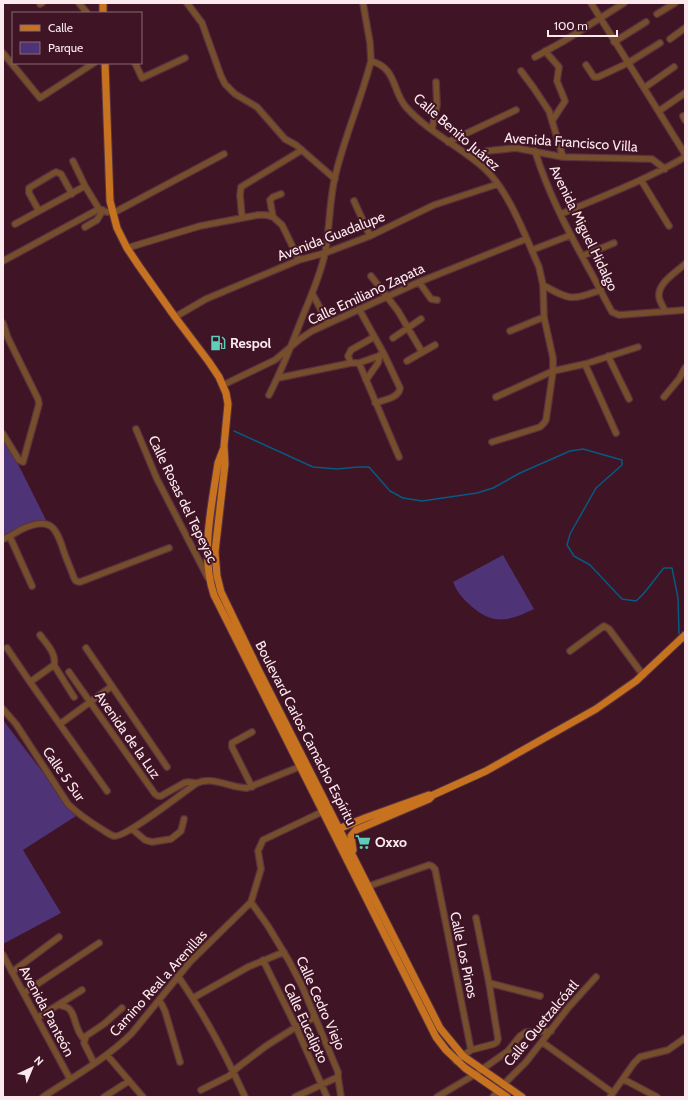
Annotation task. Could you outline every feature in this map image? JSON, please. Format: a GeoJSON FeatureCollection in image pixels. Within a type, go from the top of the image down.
{"type":"FeatureCollection","features":[{"type":"Feature","properties":{"kind":"main road","name":"Boulevard Carlos Camacho Espíritu"},"geometry":{"type":"LineString","coordinates":[[105,64],[110,194],[112,212],[117,228],[127,248],[175,317],[209,362],[223,385],[226,393],[228,404],[224,446],[225,464],[215,552],[218,585],[326,810],[333,833],[433,1031],[446,1050],[456,1061],[496,1094],[507,1097]]}},
{"type":"Feature","properties":{"kind":"main road","name":"Boulevard Carlos Camacho Espíritu"},"geometry":{"type":"LineString","coordinates":[[224,446],[218,463],[207,564],[209,578],[216,600],[299,766],[326,810],[340,829],[435,1019],[445,1035],[463,1056],[522,1097]]}},
{"type":"Feature","properties":{"kind":"main road"},"geometry":{"type":"LineString","coordinates":[[353,832],[466,781],[589,713],[621,692],[643,675],[685,635]]}},
{"type":"Feature","properties":{"kind":"main road"},"geometry":{"type":"LineString","coordinates":[[333,833],[427,795],[433,795]]}},
{"type":"Feature","properties":{"kind":"main road"},"geometry":{"type":"LineString","coordinates":[[350,825],[353,832],[351,836],[354,856]]}},
{"type":"Feature","properties":{"kind":"street"},"geometry":{"type":"LineString","coordinates":[[79,3],[86,12]]}},
{"type":"Feature","properties":{"kind":"street"},"geometry":{"type":"LineString","coordinates":[[187,3],[202,23],[225,84],[231,91],[257,107],[285,139],[292,142],[335,179]]}},
{"type":"Feature","properties":{"kind":"street"},"geometry":{"type":"LineString","coordinates":[[269,395],[278,378],[312,293],[325,253],[330,204],[344,141],[371,61],[370,43],[363,3]]}},
{"type":"Feature","properties":{"kind":"street"},"geometry":{"type":"LineString","coordinates":[[561,214],[665,169],[685,156],[591,3]]}},
{"type":"Feature","properties":{"kind":"street"},"geometry":{"type":"LineString","coordinates":[[535,57],[564,41],[624,3]]}},
{"type":"Feature","properties":{"kind":"street"},"geometry":{"type":"LineString","coordinates":[[657,14],[675,3]]}},
{"type":"Feature","properties":{"kind":"street"},"geometry":{"type":"LineString","coordinates":[[614,42],[646,22]]}},
{"type":"Feature","properties":{"kind":"street"},"geometry":{"type":"LineString","coordinates":[[670,39],[685,28]]}},
{"type":"Feature","properties":{"kind":"street"},"geometry":{"type":"LineString","coordinates":[[586,65],[596,78],[628,63],[660,44]]}},
{"type":"Feature","properties":{"kind":"street"},"geometry":{"type":"LineString","coordinates":[[545,51],[559,67],[557,81],[565,101],[552,120]]}},
{"type":"Feature","properties":{"kind":"street"},"geometry":{"type":"LineString","coordinates":[[3,53],[12,64]]}},
{"type":"Feature","properties":{"kind":"street"},"geometry":{"type":"LineString","coordinates":[[135,64],[142,78],[185,58]]}},
{"type":"Feature","properties":{"kind":"street","name":"Calle Benito Juárez"},"geometry":{"type":"LineString","coordinates":[[371,61],[378,63],[386,69],[393,80],[404,105],[448,142],[473,159],[487,171],[498,184],[509,202],[539,267],[544,285],[544,317],[553,358],[553,371],[547,416],[544,424],[540,427],[492,442]]}},
{"type":"Feature","properties":{"kind":"street"},"geometry":{"type":"LineString","coordinates":[[12,64],[40,98],[92,64]]}},
{"type":"Feature","properties":{"kind":"street"},"geometry":{"type":"LineString","coordinates":[[644,88],[674,67]]}},
{"type":"Feature","properties":{"kind":"street"},"geometry":{"type":"LineString","coordinates":[[521,71],[545,103],[549,111],[563,157]]}},
{"type":"Feature","properties":{"kind":"street"},"geometry":{"type":"LineString","coordinates":[[432,129],[437,105],[436,82]]}},
{"type":"Feature","properties":{"kind":"street"},"geometry":{"type":"LineString","coordinates":[[658,111],[685,93]]}},
{"type":"Feature","properties":{"kind":"street"},"geometry":{"type":"LineString","coordinates":[[448,142],[516,110]]}},
{"type":"Feature","properties":{"kind":"street","name":"Avenida Francisco Villa"},"geometry":{"type":"LineString","coordinates":[[473,159],[487,151],[516,148],[563,157],[652,159],[657,161],[665,169]]}},
{"type":"Feature","properties":{"kind":"street"},"geometry":{"type":"LineString","coordinates":[[242,217],[240,195],[241,187],[302,150]]}},
{"type":"Feature","properties":{"kind":"street","name":"Avenida Miguel Hidalgo"},"geometry":{"type":"LineString","coordinates":[[535,152],[546,183],[571,235],[614,314],[619,315],[665,311]]}},
{"type":"Feature","properties":{"kind":"street"},"geometry":{"type":"LineString","coordinates":[[73,161],[85,186],[101,209],[112,212],[122,209],[224,154]]}},
{"type":"Feature","properties":{"kind":"street"},"geometry":{"type":"LineString","coordinates":[[39,211],[29,188],[54,173],[56,172],[61,174],[72,194]]}},
{"type":"Feature","properties":{"kind":"street"},"geometry":{"type":"LineString","coordinates":[[641,180],[669,226]]}},
{"type":"Feature","properties":{"kind":"street","name":"Avenida Guadalupe"},"geometry":{"type":"LineString","coordinates":[[175,317],[206,299],[299,260],[325,253],[370,236],[430,206],[498,184]]}},
{"type":"Feature","properties":{"kind":"street"},"geometry":{"type":"LineString","coordinates":[[15,224],[85,186]]}},
{"type":"Feature","properties":{"kind":"street"},"geometry":{"type":"LineString","coordinates":[[273,217],[270,200],[272,197],[282,194]]}},
{"type":"Feature","properties":{"kind":"street"},"geometry":{"type":"LineString","coordinates":[[354,201],[370,236]]}},
{"type":"Feature","properties":{"kind":"street"},"geometry":{"type":"LineString","coordinates":[[85,227],[97,220],[101,209]]}},
{"type":"Feature","properties":{"kind":"street"},"geometry":{"type":"LineString","coordinates":[[3,261],[101,209]]}},
{"type":"Feature","properties":{"kind":"street"},"geometry":{"type":"LineString","coordinates":[[127,248],[200,226],[242,217],[266,215],[273,217],[282,225],[299,260]]}},
{"type":"Feature","properties":{"kind":"street"},"geometry":{"type":"LineString","coordinates":[[532,250],[571,235]]}},
{"type":"Feature","properties":{"kind":"street","name":"Calle Emiliano Zapata"},"geometry":{"type":"LineString","coordinates":[[223,385],[275,360],[312,331],[328,323],[418,282],[526,239]]}},
{"type":"Feature","properties":{"kind":"street"},"geometry":{"type":"LineString","coordinates":[[582,256],[614,243]]}},
{"type":"Feature","properties":{"kind":"street"},"geometry":{"type":"LineString","coordinates":[[685,264],[664,283],[659,292],[665,311],[685,310]]}},
{"type":"Feature","properties":{"kind":"street"},"geometry":{"type":"LineString","coordinates":[[371,276],[398,311],[422,352]]}},
{"type":"Feature","properties":{"kind":"street"},"geometry":{"type":"LineString","coordinates":[[418,282],[429,297],[433,300],[437,300]]}},
{"type":"Feature","properties":{"kind":"street"},"geometry":{"type":"LineString","coordinates":[[544,285],[568,298],[581,297],[601,290]]}},
{"type":"Feature","properties":{"kind":"street"},"geometry":{"type":"LineString","coordinates":[[312,293],[328,323]]}},
{"type":"Feature","properties":{"kind":"street"},"geometry":{"type":"LineString","coordinates":[[359,309],[399,385],[400,390],[396,395],[376,403]]}},
{"type":"Feature","properties":{"kind":"street"},"geometry":{"type":"LineString","coordinates":[[510,331],[544,317]]}},
{"type":"Feature","properties":{"kind":"street"},"geometry":{"type":"LineString","coordinates":[[393,338],[421,319]]}},
{"type":"Feature","properties":{"kind":"street"},"geometry":{"type":"LineString","coordinates":[[3,323],[8,338],[39,401],[23,462],[21,462],[3,434]]}},
{"type":"Feature","properties":{"kind":"street"},"geometry":{"type":"LineString","coordinates":[[351,363],[348,356],[351,350],[374,337]]}},
{"type":"Feature","properties":{"kind":"street"},"geometry":{"type":"LineString","coordinates":[[407,361],[435,345]]}},
{"type":"Feature","properties":{"kind":"street"},"geometry":{"type":"LineString","coordinates":[[496,397],[553,371],[585,364],[638,347]]}},
{"type":"Feature","properties":{"kind":"street"},"geometry":{"type":"LineString","coordinates":[[278,378],[351,363],[359,363],[382,354]]}},
{"type":"Feature","properties":{"kind":"street"},"geometry":{"type":"LineString","coordinates":[[366,380],[378,363],[382,354]]}},
{"type":"Feature","properties":{"kind":"street"},"geometry":{"type":"LineString","coordinates":[[608,356],[629,399]]}},
{"type":"Feature","properties":{"kind":"street"},"geometry":{"type":"LineString","coordinates":[[359,363],[399,457]]}},
{"type":"Feature","properties":{"kind":"street"},"geometry":{"type":"LineString","coordinates":[[585,364],[616,433]]}},
{"type":"Feature","properties":{"kind":"street"},"geometry":{"type":"LineString","coordinates":[[664,397],[679,379],[685,368]]}},
{"type":"Feature","properties":{"kind":"street","name":"Calle Rosas del Tepeyac"},"geometry":{"type":"LineString","coordinates":[[136,429],[157,479],[209,578]]}},
{"type":"Feature","properties":{"kind":"street"},"geometry":{"type":"LineString","coordinates":[[3,539],[35,525],[49,525],[56,531],[74,578],[78,582],[169,548]]}},
{"type":"Feature","properties":{"kind":"street"},"geometry":{"type":"LineString","coordinates":[[10,537],[32,586]]}},
{"type":"Feature","properties":{"kind":"street"},"geometry":{"type":"LineString","coordinates":[[570,652],[602,626],[606,626],[643,675]]}},
{"type":"Feature","properties":{"kind":"street"},"geometry":{"type":"LineString","coordinates":[[40,634],[54,656],[54,665],[74,696]]}},
{"type":"Feature","properties":{"kind":"street"},"geometry":{"type":"LineString","coordinates":[[7,648],[107,791]]}},
{"type":"Feature","properties":{"kind":"street"},"geometry":{"type":"LineString","coordinates":[[86,648],[167,767]]}},
{"type":"Feature","properties":{"kind":"street"},"geometry":{"type":"LineString","coordinates":[[30,682],[54,665]]}},
{"type":"Feature","properties":{"kind":"street","name":"Avenida de la Luz"},"geometry":{"type":"LineString","coordinates":[[69,672],[155,794],[158,796],[161,796],[188,782],[197,783],[211,780],[240,788],[252,787]]}},
{"type":"Feature","properties":{"kind":"street"},"geometry":{"type":"LineString","coordinates":[[60,724],[112,686]]}},
{"type":"Feature","properties":{"kind":"street","name":"Calle 5 Sur"},"geometry":{"type":"LineString","coordinates":[[3,709],[16,724],[68,804],[77,814],[114,836],[120,836],[132,829]]}},
{"type":"Feature","properties":{"kind":"street"},"geometry":{"type":"LineString","coordinates":[[252,732],[232,743],[232,747],[252,787],[299,766]]}},
{"type":"Feature","properties":{"kind":"street"},"geometry":{"type":"LineString","coordinates":[[184,819],[181,831],[171,839],[152,842],[145,840],[132,829],[197,783]]}},
{"type":"Feature","properties":{"kind":"street"},"geometry":{"type":"LineString","coordinates":[[251,902],[260,869],[258,851],[263,840],[326,810]]}},
{"type":"Feature","properties":{"kind":"street","name":"Calle Los Pinos"},"geometry":{"type":"LineString","coordinates":[[369,886],[429,865],[432,866],[436,877],[472,1050]]}},
{"type":"Feature","properties":{"kind":"street"},"geometry":{"type":"LineString","coordinates":[[362,891],[369,886]]}},
{"type":"Feature","properties":{"kind":"street","name":"Calle Cedro Viejo"},"geometry":{"type":"LineString","coordinates":[[251,902],[284,952],[302,986],[338,1072],[341,1097]]}},
{"type":"Feature","properties":{"kind":"street","name":"Camino Real a Arenillas"},"geometry":{"type":"LineString","coordinates":[[43,1097],[107,1055],[122,1043],[132,1033],[190,962],[251,902]]}},
{"type":"Feature","properties":{"kind":"street"},"geometry":{"type":"LineString","coordinates":[[456,1061],[472,1050],[494,1044],[498,1039],[489,982],[476,918]]}},
{"type":"Feature","properties":{"kind":"street"},"geometry":{"type":"LineString","coordinates":[[12,972],[59,937]]}},
{"type":"Feature","properties":{"kind":"street"},"geometry":{"type":"LineString","coordinates":[[24,993],[99,943]]}},
{"type":"Feature","properties":{"kind":"street"},"geometry":{"type":"LineString","coordinates":[[193,998],[229,977],[263,960],[284,952]]}},
{"type":"Feature","properties":{"kind":"street","name":"Avenida Panteón"},"geometry":{"type":"LineString","coordinates":[[3,955],[70,1079]]}},
{"type":"Feature","properties":{"kind":"street","name":"Calle Eucalipto"},"geometry":{"type":"LineString","coordinates":[[263,960],[296,1027],[326,1097]]}},
{"type":"Feature","properties":{"kind":"street"},"geometry":{"type":"LineString","coordinates":[[178,976],[193,998],[245,1097]]}},
{"type":"Feature","properties":{"kind":"street","name":"Calle Quetzalcóatl"},"geometry":{"type":"LineString","coordinates":[[503,1085],[526,1062],[568,1008],[596,977]]}},
{"type":"Feature","properties":{"kind":"street"},"geometry":{"type":"LineString","coordinates":[[489,982],[540,996]]}},
{"type":"Feature","properties":{"kind":"street"},"geometry":{"type":"LineString","coordinates":[[37,1018],[82,990]]}},
{"type":"Feature","properties":{"kind":"street"},"geometry":{"type":"LineString","coordinates":[[159,1000],[165,1011],[180,1062]]}},
{"type":"Feature","properties":{"kind":"street"},"geometry":{"type":"LineString","coordinates":[[59,1004],[70,1010],[73,1014],[78,1032],[84,1039],[94,1063]]}},
{"type":"Feature","properties":{"kind":"street"},"geometry":{"type":"LineString","coordinates":[[84,1039],[122,1008]]}},
{"type":"Feature","properties":{"kind":"street"},"geometry":{"type":"LineString","coordinates":[[201,1090],[229,1076],[254,1054],[296,1027],[315,1017]]}},
{"type":"Feature","properties":{"kind":"street"},"geometry":{"type":"LineString","coordinates":[[437,1097],[474,1075],[508,1051],[520,1036],[526,1032],[550,1031]]}},
{"type":"Feature","properties":{"kind":"street"},"geometry":{"type":"LineString","coordinates":[[542,1042],[612,1095],[634,1063],[640,1057],[668,1050],[685,1038]]}},
{"type":"Feature","properties":{"kind":"street"},"geometry":{"type":"LineString","coordinates":[[107,1055],[143,1097]]}},
{"type":"Feature","properties":{"kind":"street"},"geometry":{"type":"LineString","coordinates":[[295,1097],[338,1076]]}},
{"type":"Feature","properties":{"kind":"street"},"geometry":{"type":"LineString","coordinates":[[623,1079],[657,1097]]}},
{"type":"Feature","properties":{"kind":"street"},"geometry":{"type":"LineString","coordinates":[[104,1097],[129,1081]]}},
{"type":"Feature","properties":{"kind":"green space"},"geometry":{"type":"Polygon","coordinates":[[[3,434],[47,522],[3,541],[3,434]]]}},
{"type":"Feature","properties":{"kind":"green space"},"geometry":{"type":"Polygon","coordinates":[[[503,555],[534,609],[509,619],[502,620],[487,617],[471,606],[460,595],[453,582],[503,555]]]}},
{"type":"Feature","properties":{"kind":"green space"},"geometry":{"type":"Polygon","coordinates":[[[3,720],[76,816],[23,850],[61,913],[3,944],[3,720]]]}},
{"type":"Feature","properties":{"kind":"waterway"},"geometry":{"type":"LineString","coordinates":[[234,431],[313,467],[337,469],[369,467],[390,491],[403,498],[422,501],[477,493],[493,488],[520,473],[570,451],[583,449],[622,460],[622,465],[596,488],[570,534],[567,545],[574,556],[590,565],[622,599],[636,601],[644,594],[664,568],[672,568],[678,598],[679,634]]}},
{"type":"Feature","properties":{"kind":"place","name":"Respol"},"geometry":{"type":"Point","coordinates":[218,343]}},
{"type":"Feature","properties":{"kind":"place","name":"Oxxo"},"geometry":{"type":"Point","coordinates":[363,842]}}]}
